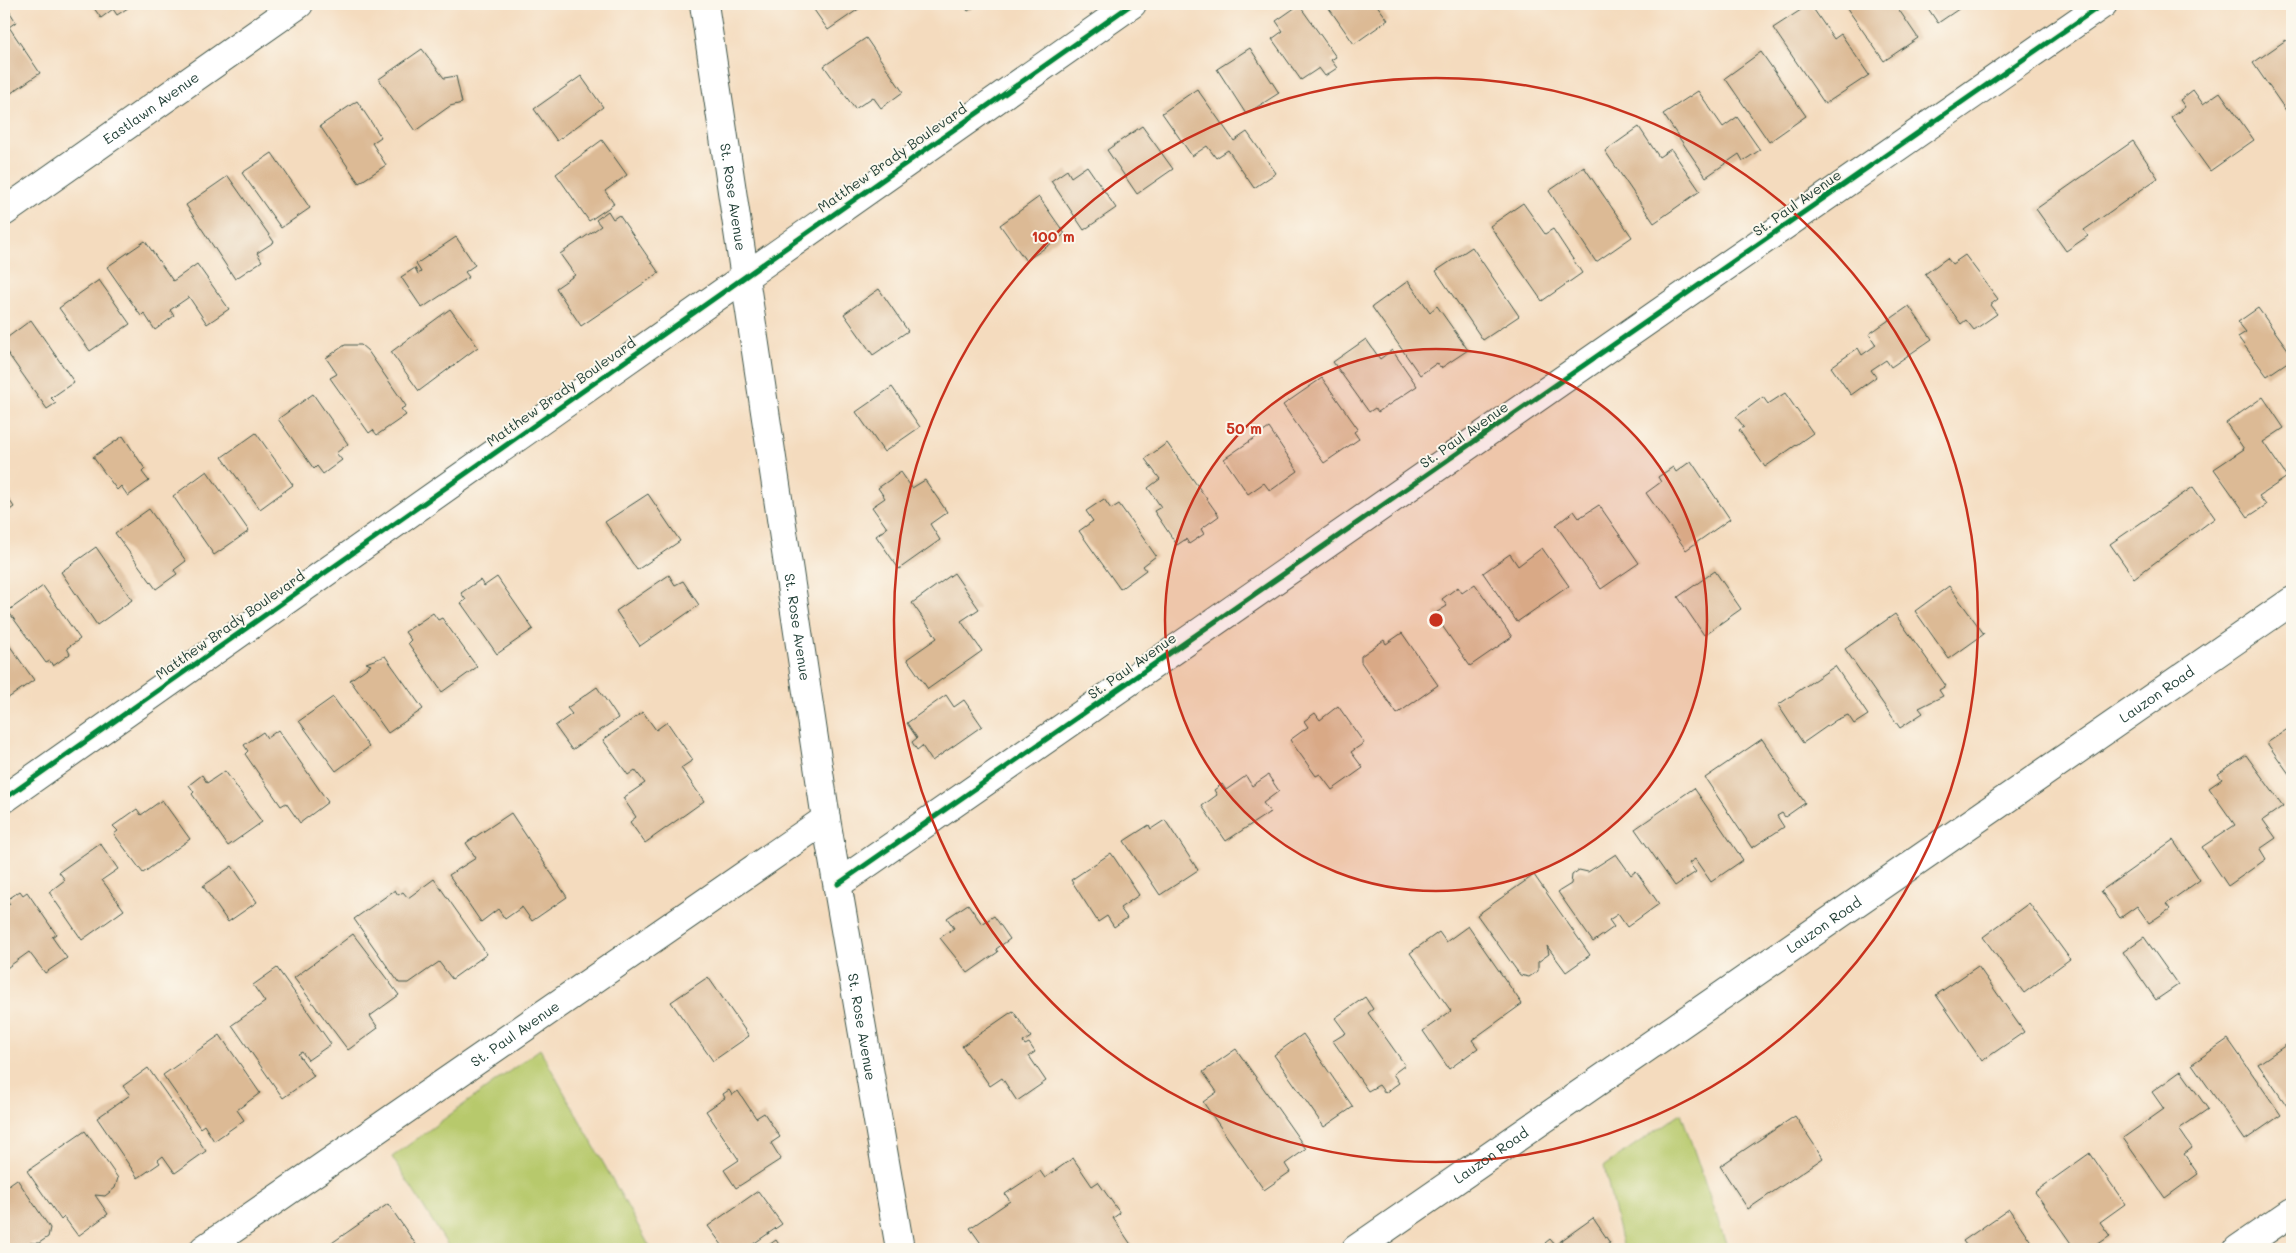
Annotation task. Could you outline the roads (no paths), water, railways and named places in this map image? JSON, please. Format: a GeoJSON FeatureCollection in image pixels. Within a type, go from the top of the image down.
{"type":"FeatureCollection","features":[{"type":"Feature","properties":{"kind":"street","name":"Eastlawn Avenue"},"geometry":{"type":"LineString","coordinates":[[4,212],[299,4]]}},
{"type":"Feature","properties":{"kind":"street","name":"St. Rose Avenue"},"geometry":{"type":"LineString","coordinates":[[704,4],[743,277],[826,819],[900,1249]]}},
{"type":"Feature","properties":{"kind":"street","name":"Matthew Brady Boulevard"},"geometry":{"type":"LineString","coordinates":[[4,799],[1132,4]]}},
{"type":"Feature","properties":{"kind":"street","name":"St. Paul Avenue"},"geometry":{"type":"LineString","coordinates":[[838,884],[2103,4]]}},
{"type":"Feature","properties":{"kind":"street","name":"Lauzon Road"},"geometry":{"type":"LineString","coordinates":[[1356,1249],[2292,601]]}},
{"type":"Feature","properties":{"kind":"street","name":"St. Paul Avenue"},"geometry":{"type":"LineString","coordinates":[[204,1249],[231,1242],[826,819]]}},
{"type":"Feature","properties":{"kind":"street"},"geometry":{"type":"LineString","coordinates":[[2238,1249],[2292,1212]]}}]}
